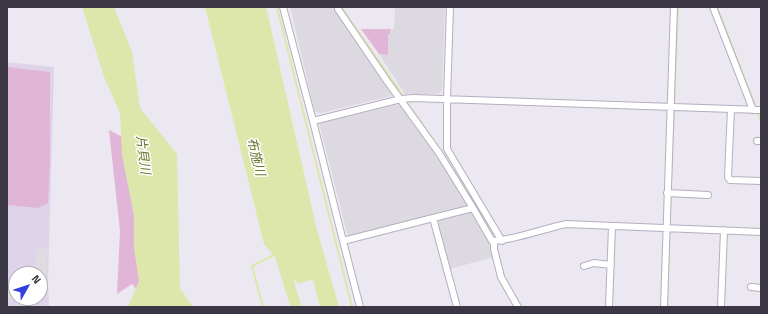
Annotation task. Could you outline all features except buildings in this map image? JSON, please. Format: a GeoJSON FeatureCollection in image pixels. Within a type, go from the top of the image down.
{"type":"FeatureCollection","features":[{"type":"Feature","properties":{"kind":"street"},"geometry":{"type":"LineString","coordinates":[[283,7],[360,307]]}},
{"type":"Feature","properties":{"kind":"street"},"geometry":{"type":"LineString","coordinates":[[338,7],[439,153],[492,241],[502,241],[566,224],[761,232]]}},
{"type":"Feature","properties":{"kind":"street"},"geometry":{"type":"LineString","coordinates":[[450,7],[447,149],[502,241]]}},
{"type":"Feature","properties":{"kind":"street"},"geometry":{"type":"LineString","coordinates":[[664,307],[674,7]]}},
{"type":"Feature","properties":{"kind":"street"},"geometry":{"type":"LineString","coordinates":[[713,7],[753,110]]}},
{"type":"Feature","properties":{"kind":"street"},"geometry":{"type":"LineString","coordinates":[[313,121],[401,99],[413,98],[761,110]]}},
{"type":"Feature","properties":{"kind":"street"},"geometry":{"type":"LineString","coordinates":[[731,109],[728,177],[730,180],[761,181]]}},
{"type":"Feature","properties":{"kind":"street"},"geometry":{"type":"LineString","coordinates":[[668,194],[708,195]]}},
{"type":"Feature","properties":{"kind":"street"},"geometry":{"type":"LineString","coordinates":[[343,241],[473,208]]}},
{"type":"Feature","properties":{"kind":"street"},"geometry":{"type":"LineString","coordinates":[[433,218],[457,307]]}},
{"type":"Feature","properties":{"kind":"street"},"geometry":{"type":"LineString","coordinates":[[609,307],[612,226]]}},
{"type":"Feature","properties":{"kind":"street"},"geometry":{"type":"LineString","coordinates":[[721,307],[724,230]]}},
{"type":"Feature","properties":{"kind":"street"},"geometry":{"type":"LineString","coordinates":[[494,241],[494,249],[501,277],[518,307]]}},
{"type":"Feature","properties":{"kind":"street"},"geometry":{"type":"LineString","coordinates":[[584,266],[594,263],[611,265]]}},
{"type":"Feature","properties":{"kind":"street"},"geometry":{"type":"LineString","coordinates":[[751,288],[761,288]]}},
{"type":"Feature","properties":{"kind":"shaded area"},"geometry":{"type":"Polygon","coordinates":[[[290,7],[335,7],[393,94],[391,96],[321,113],[315,112],[290,7]]]}},
{"type":"Feature","properties":{"kind":"shaded area"},"geometry":{"type":"Polygon","coordinates":[[[395,7],[445,7],[442,91],[438,94],[405,94],[379,54],[388,55],[388,34],[390,34],[390,29],[394,29],[395,7]]]}},
{"type":"Feature","properties":{"kind":"shaded area"},"geometry":{"type":"Polygon","coordinates":[[[361,29],[390,29],[390,34],[388,34],[388,55],[379,54],[361,29]]]}},
{"type":"Feature","properties":{"kind":"shaded area"},"geometry":{"type":"Polygon","coordinates":[[[7,62],[54,67],[48,281],[49,307],[7,307],[7,62]]]}},
{"type":"Feature","properties":{"kind":"shaded area"},"geometry":{"type":"Polygon","coordinates":[[[7,67],[50,72],[50,161],[48,203],[38,208],[7,205],[7,67]]]}},
{"type":"Feature","properties":{"kind":"shaded area"},"geometry":{"type":"Polygon","coordinates":[[[400,104],[437,154],[469,206],[348,236],[319,123],[400,104]]]}},
{"type":"Feature","properties":{"kind":"shaded area"},"geometry":{"type":"Polygon","coordinates":[[[109,130],[138,145],[144,297],[132,284],[117,294],[120,231],[109,130]]]}},
{"type":"Feature","properties":{"kind":"shaded area"},"geometry":{"type":"Polygon","coordinates":[[[473,210],[488,236],[494,257],[449,269],[436,219],[473,210]]]}},
{"type":"Feature","properties":{"kind":"shaded area"},"geometry":{"type":"Polygon","coordinates":[[[37,249],[48,249],[47,266],[36,266],[37,249]]]}},
{"type":"Feature","properties":{"kind":"shaded area"},"geometry":{"type":"Polygon","coordinates":[[[16,306],[36,306],[36,307],[16,306]]]}},
{"type":"Feature","properties":{"kind":"water","name":"片貝川"},"geometry":{"type":"Polygon","coordinates":[[[82,7],[114,7],[132,52],[140,108],[177,154],[180,288],[193,307],[128,307],[139,281],[134,248],[134,216],[122,155],[120,113],[104,77],[82,7]]]}},
{"type":"Feature","properties":{"kind":"water"},"geometry":{"type":"Polygon","coordinates":[[[205,7],[266,7],[317,230],[339,307],[320,307],[313,279],[298,284],[264,244],[205,7]]]}},
{"type":"Feature","properties":{"kind":"waterway"},"geometry":{"type":"LineString","coordinates":[[277,7],[352,307]]}},
{"type":"Feature","properties":{"kind":"waterway"},"geometry":{"type":"LineString","coordinates":[[341,7],[404,97]]}},
{"type":"Feature","properties":{"kind":"waterway"},"geometry":{"type":"LineString","coordinates":[[670,210],[678,7]]}},
{"type":"Feature","properties":{"kind":"waterway"},"geometry":{"type":"LineString","coordinates":[[717,7],[761,121]]}},
{"type":"Feature","properties":{"kind":"waterway"},"geometry":{"type":"LineString","coordinates":[[406,101],[462,183],[492,234],[492,237]]}},
{"type":"Feature","properties":{"kind":"waterway"},"geometry":{"type":"LineString","coordinates":[[263,307],[252,266],[276,254]]}},
{"type":"Feature","properties":{"kind":"waterway","name":"布施川"},"geometry":{"type":"LineString","coordinates":[[280,254],[296,307]]}},
{"type":"Feature","properties":{"kind":"waterway"},"geometry":{"type":"LineString","coordinates":[[667,307],[669,254]]}}]}
